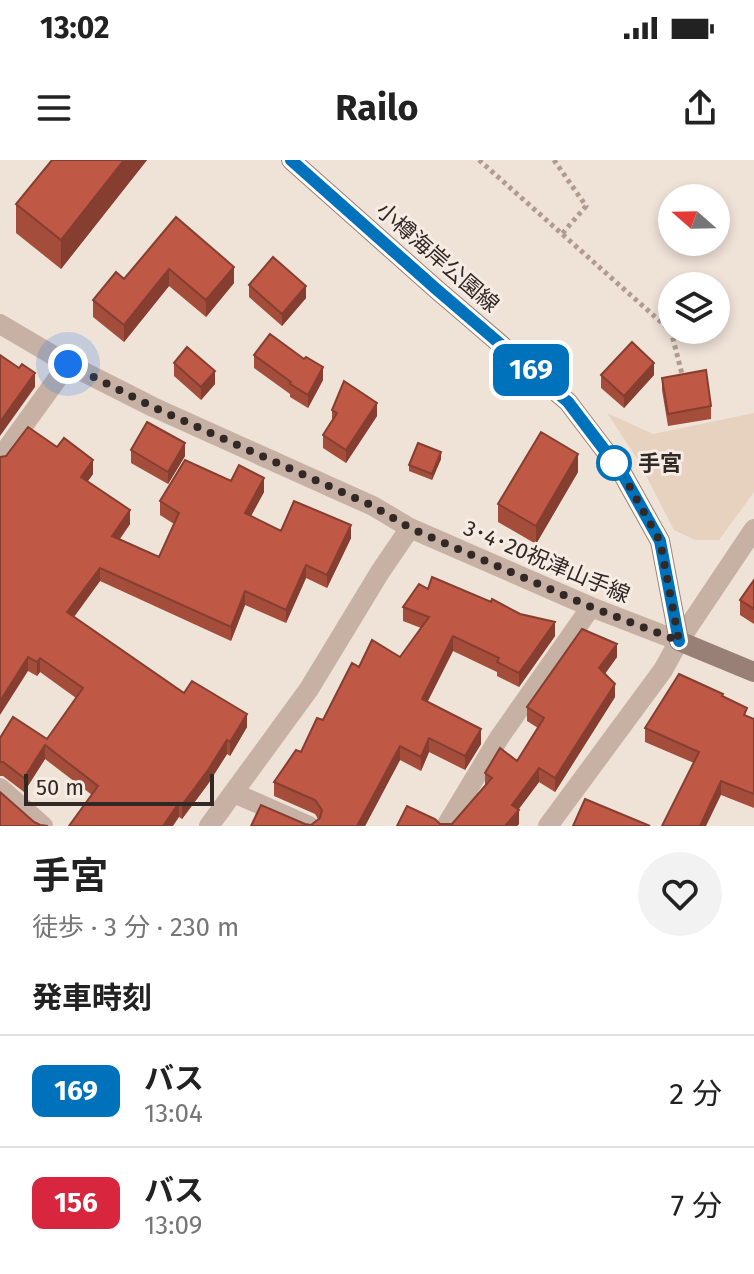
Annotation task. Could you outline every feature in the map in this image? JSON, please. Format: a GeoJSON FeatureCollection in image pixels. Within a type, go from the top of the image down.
{"type":"FeatureCollection","features":[{"type":"Feature","properties":{"kind":"main road","name":"小樽海岸公園線"},"geometry":{"type":"LineString","coordinates":[[291,160],[568,402],[622,473],[660,541],[679,641]]}},
{"type":"Feature","properties":{"kind":"main road","name":"3･4･20祝津山手線"},"geometry":{"type":"LineString","coordinates":[[679,641],[754,672]]}},
{"type":"Feature","properties":{"kind":"street","name":"3･4･20祝津山手線"},"geometry":{"type":"LineString","coordinates":[[0,324],[68,364],[153,407],[373,506],[410,528],[591,607],[679,641]]}},
{"type":"Feature","properties":{"kind":"street"},"geometry":{"type":"LineString","coordinates":[[0,458],[68,364]]}},
{"type":"Feature","properties":{"kind":"street"},"geometry":{"type":"LineString","coordinates":[[209,826],[309,689],[410,528]]}},
{"type":"Feature","properties":{"kind":"street"},"geometry":{"type":"LineString","coordinates":[[548,826],[663,670],[754,529]]}},
{"type":"Feature","properties":{"kind":"street"},"geometry":{"type":"LineString","coordinates":[[446,826],[499,738],[591,607]]}},
{"type":"Feature","properties":{"kind":"street"},"geometry":{"type":"LineString","coordinates":[[0,788],[43,826]]}},
{"type":"Feature","properties":{"kind":"street"},"geometry":{"type":"LineString","coordinates":[[234,793],[309,826]]}},
{"type":"Feature","properties":{"kind":"path"},"geometry":{"type":"LineString","coordinates":[[479,160],[671,331],[685,387]]}},
{"type":"Feature","properties":{"kind":"path"},"geometry":{"type":"LineString","coordinates":[[554,160],[586,206],[562,234]]}},
{"type":"Feature","properties":{"kind":"shaded area"},"geometry":{"type":"Polygon","coordinates":[[[607,413],[653,434],[754,413],[754,492],[719,540],[695,540],[674,530],[637,458],[607,413]]]}},
{"type":"Feature","properties":{"kind":"building"},"geometry":{"type":"Polygon","coordinates":[[[52,160],[124,160],[61,240],[16,204],[52,160]]]}},
{"type":"Feature","properties":{"kind":"building"},"geometry":{"type":"Polygon","coordinates":[[[176,217],[234,267],[206,300],[169,269],[124,325],[93,300],[116,272],[124,279],[176,217]]]}},
{"type":"Feature","properties":{"kind":"building"},"geometry":{"type":"Polygon","coordinates":[[[273,257],[306,286],[282,314],[249,285],[273,257]]]}},
{"type":"Feature","properties":{"kind":"building"},"geometry":{"type":"Polygon","coordinates":[[[270,334],[304,359],[306,357],[323,367],[308,395],[254,355],[270,334]]]}},
{"type":"Feature","properties":{"kind":"building"},"geometry":{"type":"Polygon","coordinates":[[[632,342],[654,363],[624,396],[601,375],[632,342]]]}},
{"type":"Feature","properties":{"kind":"building"},"geometry":{"type":"Polygon","coordinates":[[[187,347],[215,371],[201,387],[174,363],[187,347]]]}},
{"type":"Feature","properties":{"kind":"building"},"geometry":{"type":"Polygon","coordinates":[[[0,355],[19,368],[22,364],[35,373],[0,422],[0,355]]]}},
{"type":"Feature","properties":{"kind":"building"},"geometry":{"type":"Polygon","coordinates":[[[706,370],[711,406],[668,414],[662,378],[706,370]]]}},
{"type":"Feature","properties":{"kind":"building"},"geometry":{"type":"Polygon","coordinates":[[[344,381],[377,403],[346,450],[323,435],[337,413],[332,410],[344,381]]]}},
{"type":"Feature","properties":{"kind":"building"},"geometry":{"type":"Polygon","coordinates":[[[147,422],[185,443],[168,472],[131,450],[147,422]]]}},
{"type":"Feature","properties":{"kind":"building"},"geometry":{"type":"Polygon","coordinates":[[[28,427],[57,447],[64,438],[93,460],[81,477],[130,510],[112,536],[159,557],[179,513],[160,501],[185,460],[231,481],[239,465],[264,478],[245,513],[281,531],[294,501],[351,525],[327,575],[306,565],[286,610],[245,591],[231,627],[100,568],[67,612],[184,693],[192,681],[247,714],[230,742],[227,740],[182,805],[179,803],[163,826],[69,826],[98,786],[45,745],[24,778],[0,762],[0,738],[13,717],[47,739],[83,688],[40,658],[37,662],[28,657],[0,701],[0,457],[6,456],[28,427]]]}},
{"type":"Feature","properties":{"kind":"building"},"geometry":{"type":"Polygon","coordinates":[[[541,432],[578,454],[536,526],[498,504],[541,432]]]}},
{"type":"Feature","properties":{"kind":"building"},"geometry":{"type":"Polygon","coordinates":[[[418,443],[441,452],[432,474],[409,465],[418,443]]]}},
{"type":"Feature","properties":{"kind":"building"},"geometry":{"type":"Polygon","coordinates":[[[432,577],[491,602],[492,599],[520,614],[555,622],[519,673],[497,662],[499,658],[453,636],[422,699],[481,729],[465,756],[429,738],[421,757],[400,746],[357,826],[251,826],[261,805],[305,824],[311,825],[320,818],[322,810],[315,800],[274,782],[296,750],[301,752],[317,718],[323,720],[352,663],[359,667],[372,640],[400,657],[429,617],[403,607],[419,584],[428,589],[432,577]]]}},
{"type":"Feature","properties":{"kind":"building"},"geometry":{"type":"Polygon","coordinates":[[[754,580],[754,609],[740,600],[754,580]]]}},
{"type":"Feature","properties":{"kind":"building"},"geometry":{"type":"Polygon","coordinates":[[[582,629],[617,644],[599,668],[615,684],[555,778],[539,768],[512,805],[519,810],[505,826],[397,826],[407,806],[440,824],[452,824],[492,778],[485,773],[500,748],[517,761],[544,718],[527,707],[582,629]]]}},
{"type":"Feature","properties":{"kind":"building"},"geometry":{"type":"Polygon","coordinates":[[[679,674],[747,708],[744,715],[754,719],[754,794],[721,781],[700,826],[662,826],[699,752],[645,728],[679,674]]]}},
{"type":"Feature","properties":{"kind":"building"},"geometry":{"type":"Polygon","coordinates":[[[0,792],[34,822],[48,826],[0,826],[0,792]]]}},
{"type":"Feature","properties":{"kind":"building"},"geometry":{"type":"Polygon","coordinates":[[[585,799],[650,826],[573,826],[585,799]]]}},
{"type":"Feature","properties":{"kind":"bus line","name":"169"},"geometry":{"type":"LineString","coordinates":[[291,160],[568,402],[622,473],[660,541],[679,641]]}},
{"type":"Feature","properties":{"kind":"place","name":"手宮"},"geometry":{"type":"Point","coordinates":[614,463]}},
{"type":"Feature","properties":{"kind":"route"},"geometry":{"type":"LineString","coordinates":[[68,364],[153,407],[373,506],[410,528],[591,607],[679,641],[660,541],[614,463]]}}]}
